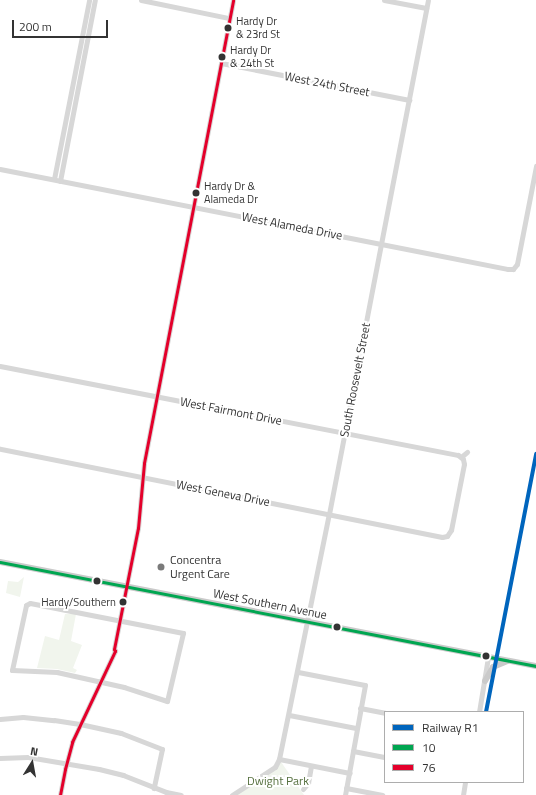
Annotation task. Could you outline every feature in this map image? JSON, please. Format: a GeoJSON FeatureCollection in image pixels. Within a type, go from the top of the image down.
{"type":"FeatureCollection","features":[{"type":"Feature","properties":{"kind":"main road","name":"West Southern Avenue"},"geometry":{"type":"LineString","coordinates":[[0,562],[308,623],[536,666]]}},
{"type":"Feature","properties":{"kind":"main road"},"geometry":{"type":"LineString","coordinates":[[485,681],[493,667],[507,661]]}},
{"type":"Feature","properties":{"kind":"street"},"geometry":{"type":"LineString","coordinates":[[57,180],[89,0]]}},
{"type":"Feature","properties":{"kind":"street"},"geometry":{"type":"LineString","coordinates":[[57,180],[95,0]]}},
{"type":"Feature","properties":{"kind":"street"},"geometry":{"type":"LineString","coordinates":[[141,0],[229,18]]}},
{"type":"Feature","properties":{"kind":"street"},"geometry":{"type":"LineString","coordinates":[[60,795],[66,762],[80,724],[102,682],[114,649],[138,528],[142,477],[233,0]]}},
{"type":"Feature","properties":{"kind":"street"},"geometry":{"type":"LineString","coordinates":[[384,0],[426,8]]}},
{"type":"Feature","properties":{"kind":"street","name":"South Roosevelt Street"},"geometry":{"type":"LineString","coordinates":[[280,759],[308,623],[428,0]]}},
{"type":"Feature","properties":{"kind":"street","name":"West 24th Street"},"geometry":{"type":"LineString","coordinates":[[221,63],[409,100]]}},
{"type":"Feature","properties":{"kind":"street","name":"West Alameda Drive"},"geometry":{"type":"LineString","coordinates":[[0,169],[514,269],[517,264],[536,166]]}},
{"type":"Feature","properties":{"kind":"street","name":"West Fairmont Drive"},"geometry":{"type":"LineString","coordinates":[[0,366],[345,433],[462,458]]}},
{"type":"Feature","properties":{"kind":"street","name":"West Geneva Drive"},"geometry":{"type":"LineString","coordinates":[[0,449],[440,536],[447,536],[451,530],[464,464],[462,458]]}},
{"type":"Feature","properties":{"kind":"street"},"geometry":{"type":"LineString","coordinates":[[462,458],[467,452]]}},
{"type":"Feature","properties":{"kind":"street"},"geometry":{"type":"LineString","coordinates":[[28,603],[120,620],[183,633],[167,701],[102,682],[58,672],[12,670],[28,603]]}},
{"type":"Feature","properties":{"kind":"street"},"geometry":{"type":"LineString","coordinates":[[479,711],[488,657]]}},
{"type":"Feature","properties":{"kind":"street"},"geometry":{"type":"LineString","coordinates":[[298,672],[365,685],[345,795]]}},
{"type":"Feature","properties":{"kind":"street"},"geometry":{"type":"LineString","coordinates":[[360,708],[384,713]]}},
{"type":"Feature","properties":{"kind":"street"},"geometry":{"type":"LineString","coordinates":[[289,715],[356,728]]}},
{"type":"Feature","properties":{"kind":"street"},"geometry":{"type":"LineString","coordinates":[[0,718],[23,717],[80,724],[121,733],[162,749],[154,788]]}},
{"type":"Feature","properties":{"kind":"street"},"geometry":{"type":"LineString","coordinates":[[353,751],[384,757]]}},
{"type":"Feature","properties":{"kind":"street"},"geometry":{"type":"LineString","coordinates":[[0,758],[28,757],[66,762],[123,775],[154,788],[181,795]]}},
{"type":"Feature","properties":{"kind":"street"},"geometry":{"type":"LineString","coordinates":[[232,795],[275,767],[280,759],[350,773]]}},
{"type":"Feature","properties":{"kind":"street"},"geometry":{"type":"LineString","coordinates":[[303,789],[308,783],[311,766]]}},
{"type":"Feature","properties":{"kind":"street"},"geometry":{"type":"LineString","coordinates":[[463,795],[465,783]]}},
{"type":"Feature","properties":{"kind":"street"},"geometry":{"type":"LineString","coordinates":[[346,788],[382,795]]}},
{"type":"Feature","properties":{"kind":"green space"},"geometry":{"type":"Polygon","coordinates":[[[24,577],[20,597],[6,593],[8,581],[18,582],[24,577]]]}},
{"type":"Feature","properties":{"kind":"green space"},"geometry":{"type":"Polygon","coordinates":[[[65,614],[76,614],[71,641],[82,645],[73,668],[77,670],[75,673],[57,669],[37,668],[45,636],[59,640],[65,614]]]}},
{"type":"Feature","properties":{"kind":"green space","name":"Dwight Park"},"geometry":{"type":"Polygon","coordinates":[[[279,759],[304,795],[232,795],[275,767],[279,759]]]}},
{"type":"Feature","properties":{"kind":"rail line","name":"R1"},"geometry":{"type":"LineString","coordinates":[[486,711],[536,454]]}},
{"type":"Feature","properties":{"kind":"transit line","name":"76"},"geometry":{"type":"LineString","coordinates":[[60,795],[72,742],[115,651],[114,649],[138,528],[144,463],[233,0]]}},
{"type":"Feature","properties":{"kind":"transit line","name":"10"},"geometry":{"type":"LineString","coordinates":[[0,562],[536,666]]}},
{"type":"Feature","properties":{"kind":"place","name":"Hardy Dr & 23rd St"},"geometry":{"type":"Point","coordinates":[228,28]}},
{"type":"Feature","properties":{"kind":"place","name":"Hardy Dr & 24th St"},"geometry":{"type":"Point","coordinates":[222,57]}},
{"type":"Feature","properties":{"kind":"place","name":"Hardy Dr & Alameda Dr"},"geometry":{"type":"Point","coordinates":[196,193]}},
{"type":"Feature","properties":{"kind":"place","name":"Concentra Urgent Care"},"geometry":{"type":"Point","coordinates":[161,567]}},
{"type":"Feature","properties":{"kind":"place","name":"Hardy/Southern"},"geometry":{"type":"Point","coordinates":[123,602]}}]}
